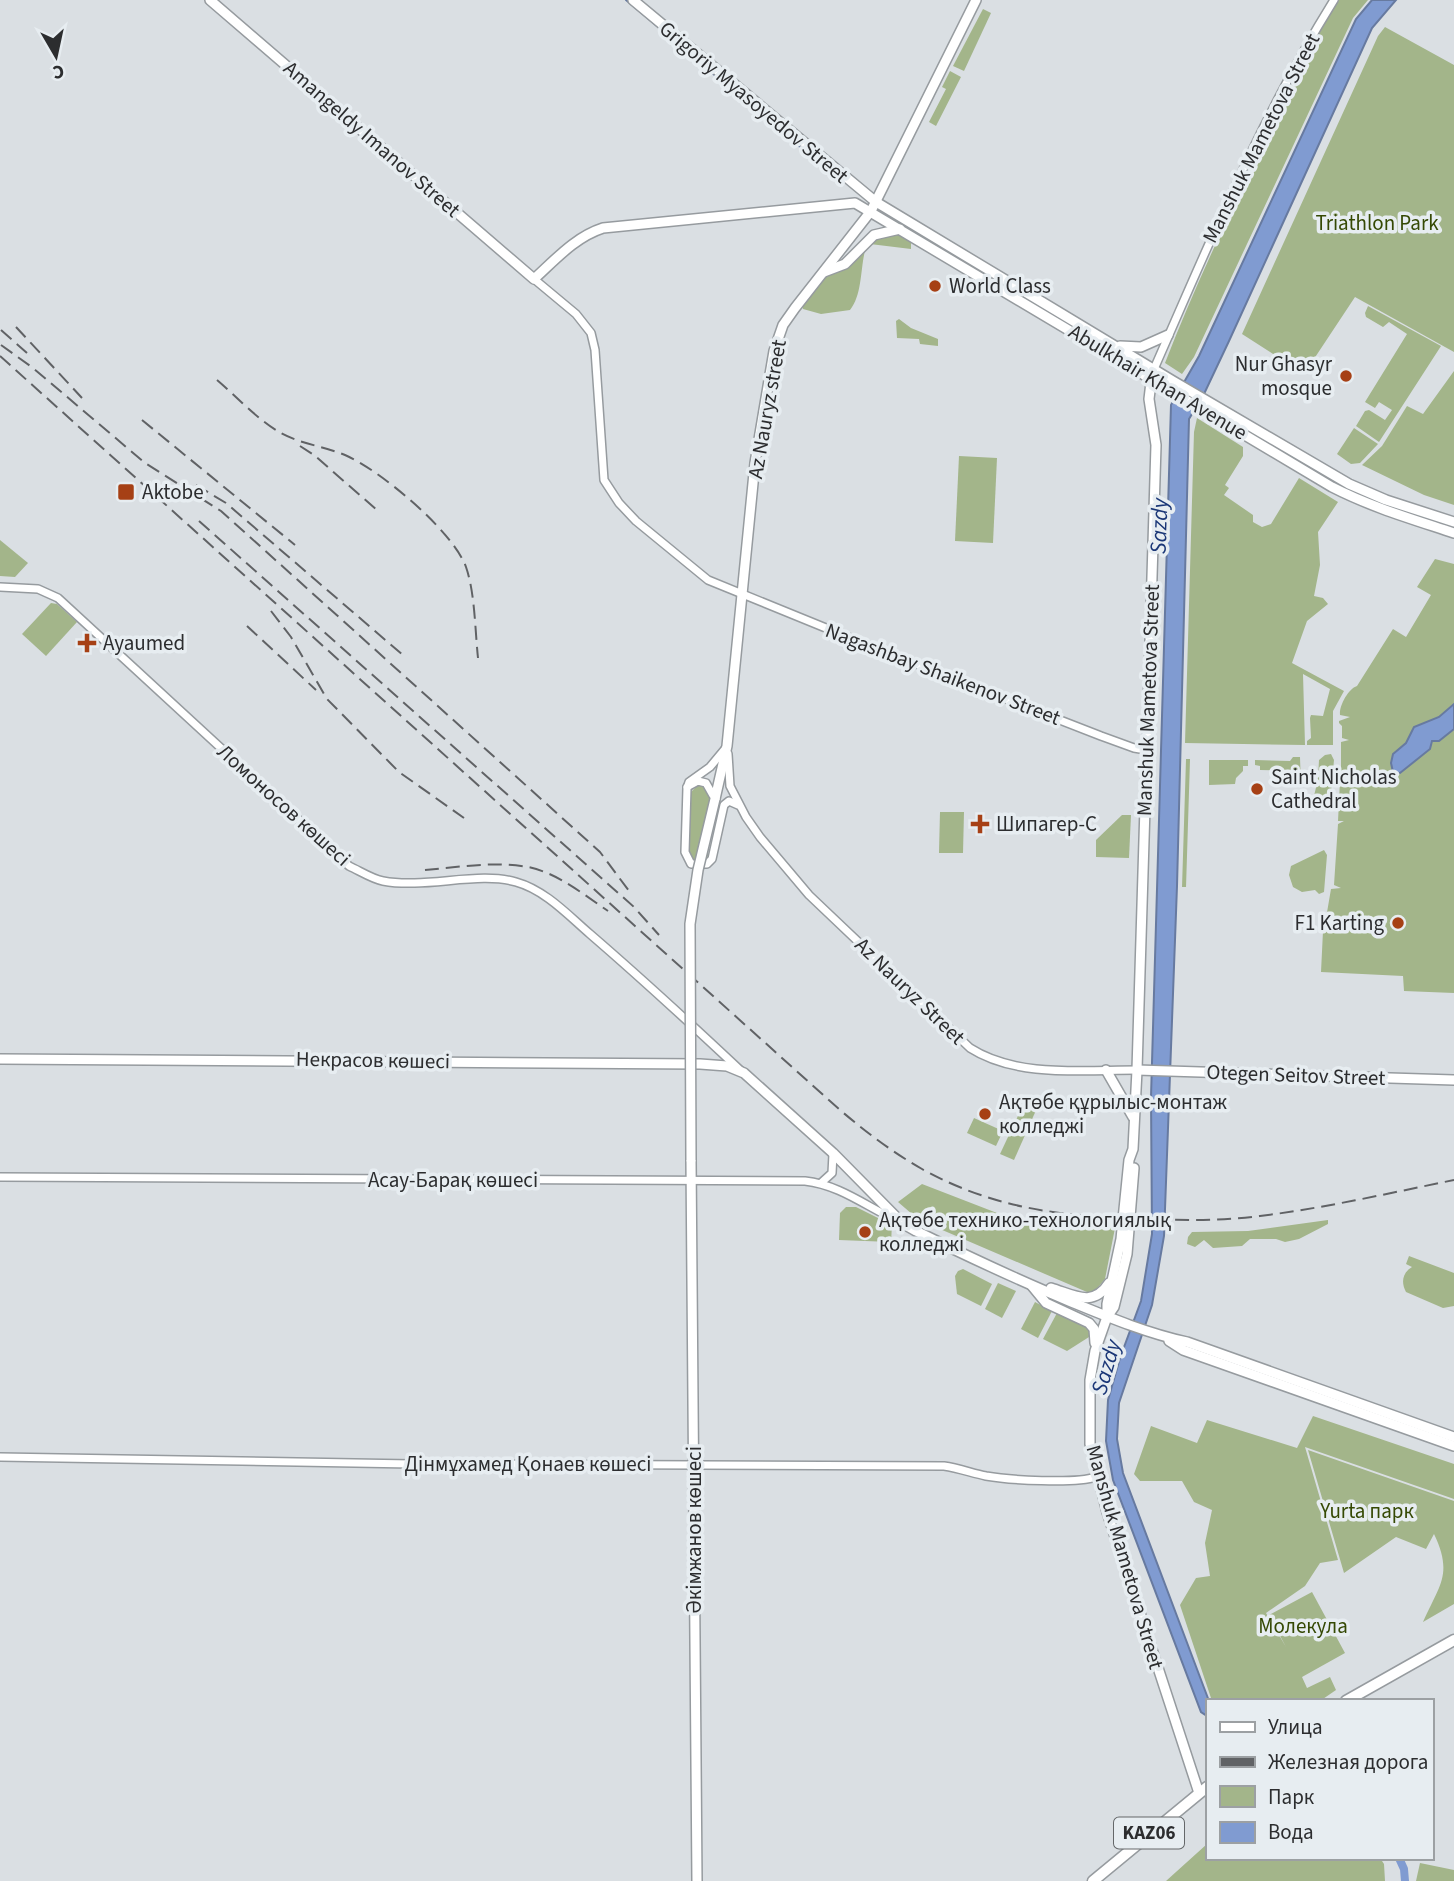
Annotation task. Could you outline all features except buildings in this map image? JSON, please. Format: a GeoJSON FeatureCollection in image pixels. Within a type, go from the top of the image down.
{"type":"FeatureCollection","features":[{"type":"Feature","properties":{"kind":"highway"},"geometry":{"type":"LineString","coordinates":[[1349,1699],[1454,1640]]}},
{"type":"Feature","properties":{"kind":"highway","name":"KАZ06"},"geometry":{"type":"LineString","coordinates":[[1093,1881],[1203,1790]]}},
{"type":"Feature","properties":{"kind":"main road","name":"Amangeldy Imanov Street"},"geometry":{"type":"LineString","coordinates":[[210,0],[534,279]]}},
{"type":"Feature","properties":{"kind":"main road","name":"Grigoriy Myasoyedov Street"},"geometry":{"type":"LineString","coordinates":[[633,0],[873,206]]}},
{"type":"Feature","properties":{"kind":"main road","name":"Az Nauryz street"},"geometry":{"type":"LineString","coordinates":[[715,799],[727,746],[755,463],[774,351],[783,325],[873,206],[976,0]]}},
{"type":"Feature","properties":{"kind":"main road"},"geometry":{"type":"LineString","coordinates":[[534,279],[583,236],[603,228],[839,203],[873,206]]}},
{"type":"Feature","properties":{"kind":"main road","name":"Abulkhair Khan Avenue"},"geometry":{"type":"LineString","coordinates":[[873,206],[900,229],[921,242],[1104,344],[1332,487],[1380,508],[1454,533]]}},
{"type":"Feature","properties":{"kind":"main road","name":"Abulkhair Khan Avenue"},"geometry":{"type":"LineString","coordinates":[[873,206],[927,233],[1063,320]]}},
{"type":"Feature","properties":{"kind":"main road"},"geometry":{"type":"LineString","coordinates":[[823,272],[845,264],[874,234],[900,229]]}},
{"type":"Feature","properties":{"kind":"main road"},"geometry":{"type":"LineString","coordinates":[[921,242],[927,233]]}},
{"type":"Feature","properties":{"kind":"main road"},"geometry":{"type":"LineString","coordinates":[[1116,346],[1141,346],[1168,335]]}},
{"type":"Feature","properties":{"kind":"main road","name":"Abulkhair Khan Avenue"},"geometry":{"type":"LineString","coordinates":[[1104,344],[1116,346],[1152,374]]}},
{"type":"Feature","properties":{"kind":"main road","name":"Manshuk Mametova Street"},"geometry":{"type":"LineString","coordinates":[[1107,1317],[1107,1304],[1121,1238],[1135,1122],[1156,445],[1150,403],[1152,374]]}},
{"type":"Feature","properties":{"kind":"main road","name":"Abulkhair Khan Avenue"},"geometry":{"type":"LineString","coordinates":[[1202,404],[1274,440],[1349,484],[1454,522]]}},
{"type":"Feature","properties":{"kind":"main road"},"geometry":{"type":"LineString","coordinates":[[1251,438],[1258,435],[1274,440]]}},
{"type":"Feature","properties":{"kind":"main road"},"geometry":{"type":"LineString","coordinates":[[1332,487],[1349,484]]}},
{"type":"Feature","properties":{"kind":"main road","name":"Әкімжанов көшесі"},"geometry":{"type":"LineString","coordinates":[[696,1881],[690,924],[698,870],[715,799]]}},
{"type":"Feature","properties":{"kind":"main road","name":"Некрасов көшесі"},"geometry":{"type":"LineString","coordinates":[[0,1059],[699,1064],[727,1066],[744,1073]]}},
{"type":"Feature","properties":{"kind":"main road"},"geometry":{"type":"LineString","coordinates":[[1106,1070],[1128,1105],[1135,1122]]}},
{"type":"Feature","properties":{"kind":"main road","name":"Otegen Seitov Street"},"geometry":{"type":"LineString","coordinates":[[1137,1070],[1454,1080]]}},
{"type":"Feature","properties":{"kind":"main road","name":"Ломоносов көшесі"},"geometry":{"type":"LineString","coordinates":[[744,1073],[833,1153],[899,1222],[1031,1285]]}},
{"type":"Feature","properties":{"kind":"main road","name":"Manshuk Mametova Street"},"geometry":{"type":"LineString","coordinates":[[1133,1149],[1135,1162],[1130,1239],[1120,1288],[1095,1351],[1088,1393],[1088,1424],[1096,1477],[1203,1790]]}},
{"type":"Feature","properties":{"kind":"main road"},"geometry":{"type":"LineString","coordinates":[[1031,1285],[1092,1298],[1100,1295],[1114,1276]]}},
{"type":"Feature","properties":{"kind":"main road"},"geometry":{"type":"LineString","coordinates":[[1031,1285],[1161,1337],[1183,1350],[1454,1437]]}},
{"type":"Feature","properties":{"kind":"main road"},"geometry":{"type":"LineString","coordinates":[[1031,1285],[1046,1303],[1092,1326],[1095,1351]]}},
{"type":"Feature","properties":{"kind":"main road"},"geometry":{"type":"LineString","coordinates":[[1278,1379],[1454,1446]]}},
{"type":"Feature","properties":{"kind":"street","name":"Manshuk Mametova Street"},"geometry":{"type":"LineString","coordinates":[[1152,374],[1207,244],[1251,151],[1312,35],[1334,0]]}},
{"type":"Feature","properties":{"kind":"street","name":"Nagashbay Shaikenov Street"},"geometry":{"type":"LineString","coordinates":[[534,279],[576,314],[591,333],[595,350],[603,465],[608,486],[636,521],[700,575],[741,594],[1101,736],[1146,750]]}},
{"type":"Feature","properties":{"kind":"street","name":"Ломоносов көшесі"},"geometry":{"type":"LineString","coordinates":[[0,587],[38,589],[62,601],[349,866],[380,881],[408,884],[491,879],[514,881],[532,888],[552,901],[604,946],[744,1073]]}},
{"type":"Feature","properties":{"kind":"street"},"geometry":{"type":"LineString","coordinates":[[727,746],[710,767],[689,782],[687,788],[685,852],[691,864],[707,864],[712,859],[724,805],[729,801],[739,806]]}},
{"type":"Feature","properties":{"kind":"street","name":"Az Nauryz Street"},"geometry":{"type":"LineString","coordinates":[[727,746],[729,780],[739,806],[760,837],[809,895],[970,1048],[990,1059],[1013,1066],[1137,1070]]}},
{"type":"Feature","properties":{"kind":"street"},"geometry":{"type":"LineString","coordinates":[[687,788],[698,781],[706,783],[715,799]]}},
{"type":"Feature","properties":{"kind":"street"},"geometry":{"type":"LineString","coordinates":[[821,1183],[832,1173],[833,1153]]}},
{"type":"Feature","properties":{"kind":"street","name":"Асау-Барақ көшесі"},"geometry":{"type":"LineString","coordinates":[[0,1177],[691,1179],[821,1183],[899,1222]]}},
{"type":"Feature","properties":{"kind":"street","name":"Дінмұхамед Қонаев көшесі"},"geometry":{"type":"LineString","coordinates":[[0,1457],[130,1461],[944,1465],[988,1476],[1067,1480],[1096,1477]]}},
{"type":"Feature","properties":{"kind":"green space"},"geometry":{"type":"Polygon","coordinates":[[[1339,0],[1368,0],[1353,18],[1194,357],[1182,374],[1165,363],[1189,304],[1302,63],[1339,0]]]}},
{"type":"Feature","properties":{"kind":"green space"},"geometry":{"type":"Polygon","coordinates":[[[983,9],[991,13],[964,71],[953,66],[983,9]]]}},
{"type":"Feature","properties":{"kind":"green space","name":"Triathlon Park"},"geometry":{"type":"Polygon","coordinates":[[[1385,27],[1454,65],[1454,352],[1355,297],[1304,374],[1242,334],[1378,36],[1385,27]]]}},
{"type":"Feature","properties":{"kind":"green space"},"geometry":{"type":"Polygon","coordinates":[[[950,71],[961,77],[936,126],[929,122],[946,89],[942,87],[950,71]]]}},
{"type":"Feature","properties":{"kind":"green space"},"geometry":{"type":"Polygon","coordinates":[[[896,233],[911,242],[911,249],[870,244],[866,247],[857,296],[850,310],[821,314],[803,309],[802,305],[827,275],[869,239],[896,233]]]}},
{"type":"Feature","properties":{"kind":"green space"},"geometry":{"type":"Polygon","coordinates":[[[1368,306],[1441,346],[1379,442],[1356,426],[1365,411],[1369,410],[1385,420],[1392,410],[1379,402],[1375,408],[1365,402],[1407,334],[1389,322],[1383,327],[1366,317],[1368,306]]]}},
{"type":"Feature","properties":{"kind":"green space"},"geometry":{"type":"Polygon","coordinates":[[[899,319],[911,328],[938,339],[938,346],[920,344],[919,339],[897,338],[896,321],[899,319]]]}},
{"type":"Feature","properties":{"kind":"green space"},"geometry":{"type":"Polygon","coordinates":[[[1454,371],[1454,505],[1424,495],[1362,465],[1382,446],[1407,406],[1423,414],[1454,371]]]}},
{"type":"Feature","properties":{"kind":"green space"},"geometry":{"type":"Polygon","coordinates":[[[1197,418],[1243,447],[1243,456],[1225,485],[1229,488],[1224,495],[1253,515],[1253,522],[1262,527],[1271,524],[1299,478],[1338,502],[1318,532],[1320,565],[1314,596],[1323,598],[1328,604],[1307,621],[1292,663],[1344,691],[1333,711],[1333,745],[1307,745],[1311,738],[1311,715],[1323,716],[1330,689],[1303,674],[1305,745],[1185,743],[1194,432],[1197,418]]]}},
{"type":"Feature","properties":{"kind":"green space"},"geometry":{"type":"Polygon","coordinates":[[[1354,428],[1378,444],[1360,463],[1351,464],[1337,454],[1354,428]]]}},
{"type":"Feature","properties":{"kind":"green space"},"geometry":{"type":"Polygon","coordinates":[[[959,456],[997,458],[993,543],[955,541],[959,456]]]}},
{"type":"Feature","properties":{"kind":"green space"},"geometry":{"type":"Polygon","coordinates":[[[0,540],[28,563],[15,577],[0,576],[0,540]]]}},
{"type":"Feature","properties":{"kind":"green space"},"geometry":{"type":"Polygon","coordinates":[[[1435,559],[1454,564],[1454,993],[1404,991],[1403,976],[1321,972],[1324,927],[1338,930],[1325,924],[1331,889],[1341,888],[1334,885],[1338,824],[1344,821],[1338,821],[1340,781],[1347,779],[1341,778],[1341,742],[1349,740],[1342,738],[1339,721],[1350,717],[1340,715],[1341,707],[1347,694],[1357,686],[1393,629],[1406,637],[1431,595],[1417,587],[1435,559]]]}},
{"type":"Feature","properties":{"kind":"green space"},"geometry":{"type":"Polygon","coordinates":[[[51,603],[57,604],[77,622],[46,656],[22,634],[51,603]]]}},
{"type":"Feature","properties":{"kind":"green space"},"geometry":{"type":"Polygon","coordinates":[[[1331,754],[1334,760],[1330,804],[1324,805],[1314,796],[1319,760],[1331,754]]]}},
{"type":"Feature","properties":{"kind":"green space"},"geometry":{"type":"Polygon","coordinates":[[[1293,757],[1300,757],[1301,787],[1287,787],[1287,779],[1294,779],[1293,771],[1260,770],[1260,766],[1255,765],[1255,760],[1290,761],[1293,757]]]}},
{"type":"Feature","properties":{"kind":"green space"},"geometry":{"type":"Polygon","coordinates":[[[1186,759],[1190,759],[1186,887],[1182,887],[1186,759]]]}},
{"type":"Feature","properties":{"kind":"green space"},"geometry":{"type":"Polygon","coordinates":[[[1209,760],[1248,760],[1248,766],[1243,766],[1235,784],[1209,785],[1209,760]]]}},
{"type":"Feature","properties":{"kind":"green space"},"geometry":{"type":"Polygon","coordinates":[[[697,786],[702,786],[710,795],[708,856],[704,861],[693,861],[689,855],[690,793],[697,786]]]}},
{"type":"Feature","properties":{"kind":"green space"},"geometry":{"type":"Polygon","coordinates":[[[940,812],[964,812],[963,853],[939,853],[940,812]]]}},
{"type":"Feature","properties":{"kind":"green space"},"geometry":{"type":"Polygon","coordinates":[[[1122,815],[1131,815],[1129,858],[1096,857],[1096,840],[1122,815]]]}},
{"type":"Feature","properties":{"kind":"green space"},"geometry":{"type":"Polygon","coordinates":[[[1324,850],[1327,855],[1324,892],[1302,892],[1293,887],[1289,875],[1291,866],[1324,850]]]}},
{"type":"Feature","properties":{"kind":"green space"},"geometry":{"type":"Polygon","coordinates":[[[1024,1103],[1037,1108],[1014,1160],[1000,1154],[1024,1103]]]}},
{"type":"Feature","properties":{"kind":"green space"},"geometry":{"type":"Polygon","coordinates":[[[974,1118],[1003,1131],[996,1146],[967,1133],[974,1118]]]}},
{"type":"Feature","properties":{"kind":"green space"},"geometry":{"type":"Polygon","coordinates":[[[922,1184],[997,1213],[1057,1229],[1115,1228],[1105,1279],[1094,1292],[1087,1292],[919,1220],[898,1202],[922,1184]]]}},
{"type":"Feature","properties":{"kind":"green space","name":"Ақтөбе технико-технологиялық колледжі"},"geometry":{"type":"Polygon","coordinates":[[[846,1207],[856,1207],[892,1225],[891,1242],[839,1240],[840,1213],[846,1207]]]}},
{"type":"Feature","properties":{"kind":"green space"},"geometry":{"type":"Polygon","coordinates":[[[1328,1220],[1328,1224],[1299,1239],[1285,1242],[1276,1239],[1250,1239],[1242,1246],[1213,1248],[1204,1240],[1195,1247],[1187,1244],[1192,1232],[1248,1231],[1328,1220]]]}},
{"type":"Feature","properties":{"kind":"green space"},"geometry":{"type":"Polygon","coordinates":[[[1409,1256],[1454,1273],[1454,1306],[1443,1308],[1406,1292],[1403,1278],[1412,1267],[1406,1264],[1409,1256]]]}},
{"type":"Feature","properties":{"kind":"green space"},"geometry":{"type":"Polygon","coordinates":[[[963,1269],[992,1284],[981,1306],[957,1294],[955,1276],[963,1269]]]}},
{"type":"Feature","properties":{"kind":"green space"},"geometry":{"type":"Polygon","coordinates":[[[998,1283],[1016,1291],[1002,1318],[985,1309],[998,1283]]]}},
{"type":"Feature","properties":{"kind":"green space"},"geometry":{"type":"Polygon","coordinates":[[[1035,1302],[1052,1311],[1038,1338],[1021,1329],[1035,1302]]]}},
{"type":"Feature","properties":{"kind":"green space"},"geometry":{"type":"Polygon","coordinates":[[[1057,1313],[1090,1329],[1089,1337],[1067,1351],[1043,1339],[1057,1313]]]}},
{"type":"Feature","properties":{"kind":"green space","name":"Молекула"},"geometry":{"type":"Polygon","coordinates":[[[1313,1416],[1454,1464],[1454,1499],[1305,1447],[1338,1560],[1320,1563],[1305,1586],[1266,1613],[1286,1647],[1269,1615],[1312,1592],[1345,1653],[1302,1677],[1307,1688],[1330,1677],[1336,1690],[1323,1699],[1211,1699],[1180,1605],[1196,1578],[1210,1576],[1205,1543],[1212,1510],[1194,1502],[1182,1481],[1140,1481],[1134,1474],[1151,1426],[1197,1443],[1207,1420],[1297,1448],[1313,1416]]]}},
{"type":"Feature","properties":{"kind":"green space","name":"Yurta парк"},"geometry":{"type":"Polygon","coordinates":[[[1308,1450],[1454,1501],[1454,1604],[1423,1622],[1442,1579],[1443,1559],[1434,1534],[1426,1549],[1396,1537],[1344,1573],[1308,1450]]]}},
{"type":"Feature","properties":{"kind":"green space"},"geometry":{"type":"Polygon","coordinates":[[[1206,1845],[1206,1860],[1381,1860],[1385,1881],[1166,1881],[1206,1845]]]}},
{"type":"Feature","properties":{"kind":"green space"},"geometry":{"type":"Polygon","coordinates":[[[1420,1863],[1454,1870],[1454,1881],[1416,1881],[1420,1863]]]}},
{"type":"Feature","properties":{"kind":"water"},"geometry":{"type":"Polygon","coordinates":[[[1372,0],[1396,0],[1372,28],[1229,341],[1189,419],[1177,886],[1164,1236],[1152,1305],[1119,1403],[1117,1439],[1123,1473],[1208,1699],[1206,1699],[1206,1715],[1201,1712],[1113,1480],[1106,1441],[1108,1400],[1141,1301],[1152,1234],[1151,1097],[1171,405],[1199,356],[1356,19],[1372,0]]]}},
{"type":"Feature","properties":{"kind":"water"},"geometry":{"type":"Polygon","coordinates":[[[1454,704],[1454,729],[1439,741],[1432,741],[1430,749],[1400,773],[1393,772],[1393,754],[1406,743],[1414,727],[1439,717],[1454,704]]]}},
{"type":"Feature","properties":{"kind":"waterway"},"geometry":{"type":"LineString","coordinates":[[626,0],[664,32]]}},
{"type":"Feature","properties":{"kind":"waterway"},"geometry":{"type":"LineString","coordinates":[[673,40],[837,178]]}},
{"type":"Feature","properties":{"kind":"waterway","name":"Sazdy"},"geometry":{"type":"LineString","coordinates":[[1400,1860],[1405,1881]]}},
{"type":"Feature","properties":{"kind":"railway"},"geometry":{"type":"LineString","coordinates":[[16,327],[82,398]]}},
{"type":"Feature","properties":{"kind":"railway"},"geometry":{"type":"LineString","coordinates":[[1,330],[27,353]]}},
{"type":"Feature","properties":{"kind":"railway"},"geometry":{"type":"LineString","coordinates":[[1,345],[33,368],[145,463],[221,511],[600,852],[632,895]]}},
{"type":"Feature","properties":{"kind":"railway"},"geometry":{"type":"LineString","coordinates":[[0,356],[840,1110],[900,1156],[922,1169],[971,1191],[1019,1206],[1095,1217],[1174,1220],[1243,1218],[1284,1213],[1454,1180]]}},
{"type":"Feature","properties":{"kind":"railway"},"geometry":{"type":"LineString","coordinates":[[217,380],[279,432],[345,455],[377,474],[414,503],[447,536],[459,552],[469,577],[478,658]]}},
{"type":"Feature","properties":{"kind":"railway"},"geometry":{"type":"LineString","coordinates":[[142,420],[295,545]]}},
{"type":"Feature","properties":{"kind":"railway"},"geometry":{"type":"LineString","coordinates":[[300,446],[378,511]]}},
{"type":"Feature","properties":{"kind":"railway"},"geometry":{"type":"LineString","coordinates":[[196,485],[226,503],[404,656]]}},
{"type":"Feature","properties":{"kind":"railway"},"geometry":{"type":"LineString","coordinates":[[199,521],[634,907],[659,935]]}},
{"type":"Feature","properties":{"kind":"railway"},"geometry":{"type":"LineString","coordinates":[[271,611],[291,637],[327,699],[399,772],[464,818]]}},
{"type":"Feature","properties":{"kind":"railway"},"geometry":{"type":"LineString","coordinates":[[247,626],[316,690]]}},
{"type":"Feature","properties":{"kind":"railway"},"geometry":{"type":"LineString","coordinates":[[425,870],[490,865],[528,867],[560,879],[608,911]]}},
{"type":"Feature","properties":{"kind":"place","name":"World Class"},"geometry":{"type":"Point","coordinates":[935,286]}},
{"type":"Feature","properties":{"kind":"place","name":"Nur Ghasyr mosque"},"geometry":{"type":"Point","coordinates":[1346,376]}},
{"type":"Feature","properties":{"kind":"place","name":"Aktobe"},"geometry":{"type":"Point","coordinates":[126,492]}},
{"type":"Feature","properties":{"kind":"place","name":"Ayaumed"},"geometry":{"type":"Point","coordinates":[87,643]}},
{"type":"Feature","properties":{"kind":"place","name":"Saint Nicholas Cathedral"},"geometry":{"type":"Point","coordinates":[1257,789]}},
{"type":"Feature","properties":{"kind":"place","name":"Шипагер-С"},"geometry":{"type":"Point","coordinates":[980,824]}},
{"type":"Feature","properties":{"kind":"place","name":"F1 Karting"},"geometry":{"type":"Point","coordinates":[1398,923]}},
{"type":"Feature","properties":{"kind":"place","name":"Ақтөбе құрылыс-монтаж колледжі"},"geometry":{"type":"Point","coordinates":[985,1114]}},
{"type":"Feature","properties":{"kind":"place","name":"Ақтөбе технико-технологиялық колледжі"},"geometry":{"type":"Point","coordinates":[865,1232]}}]}
